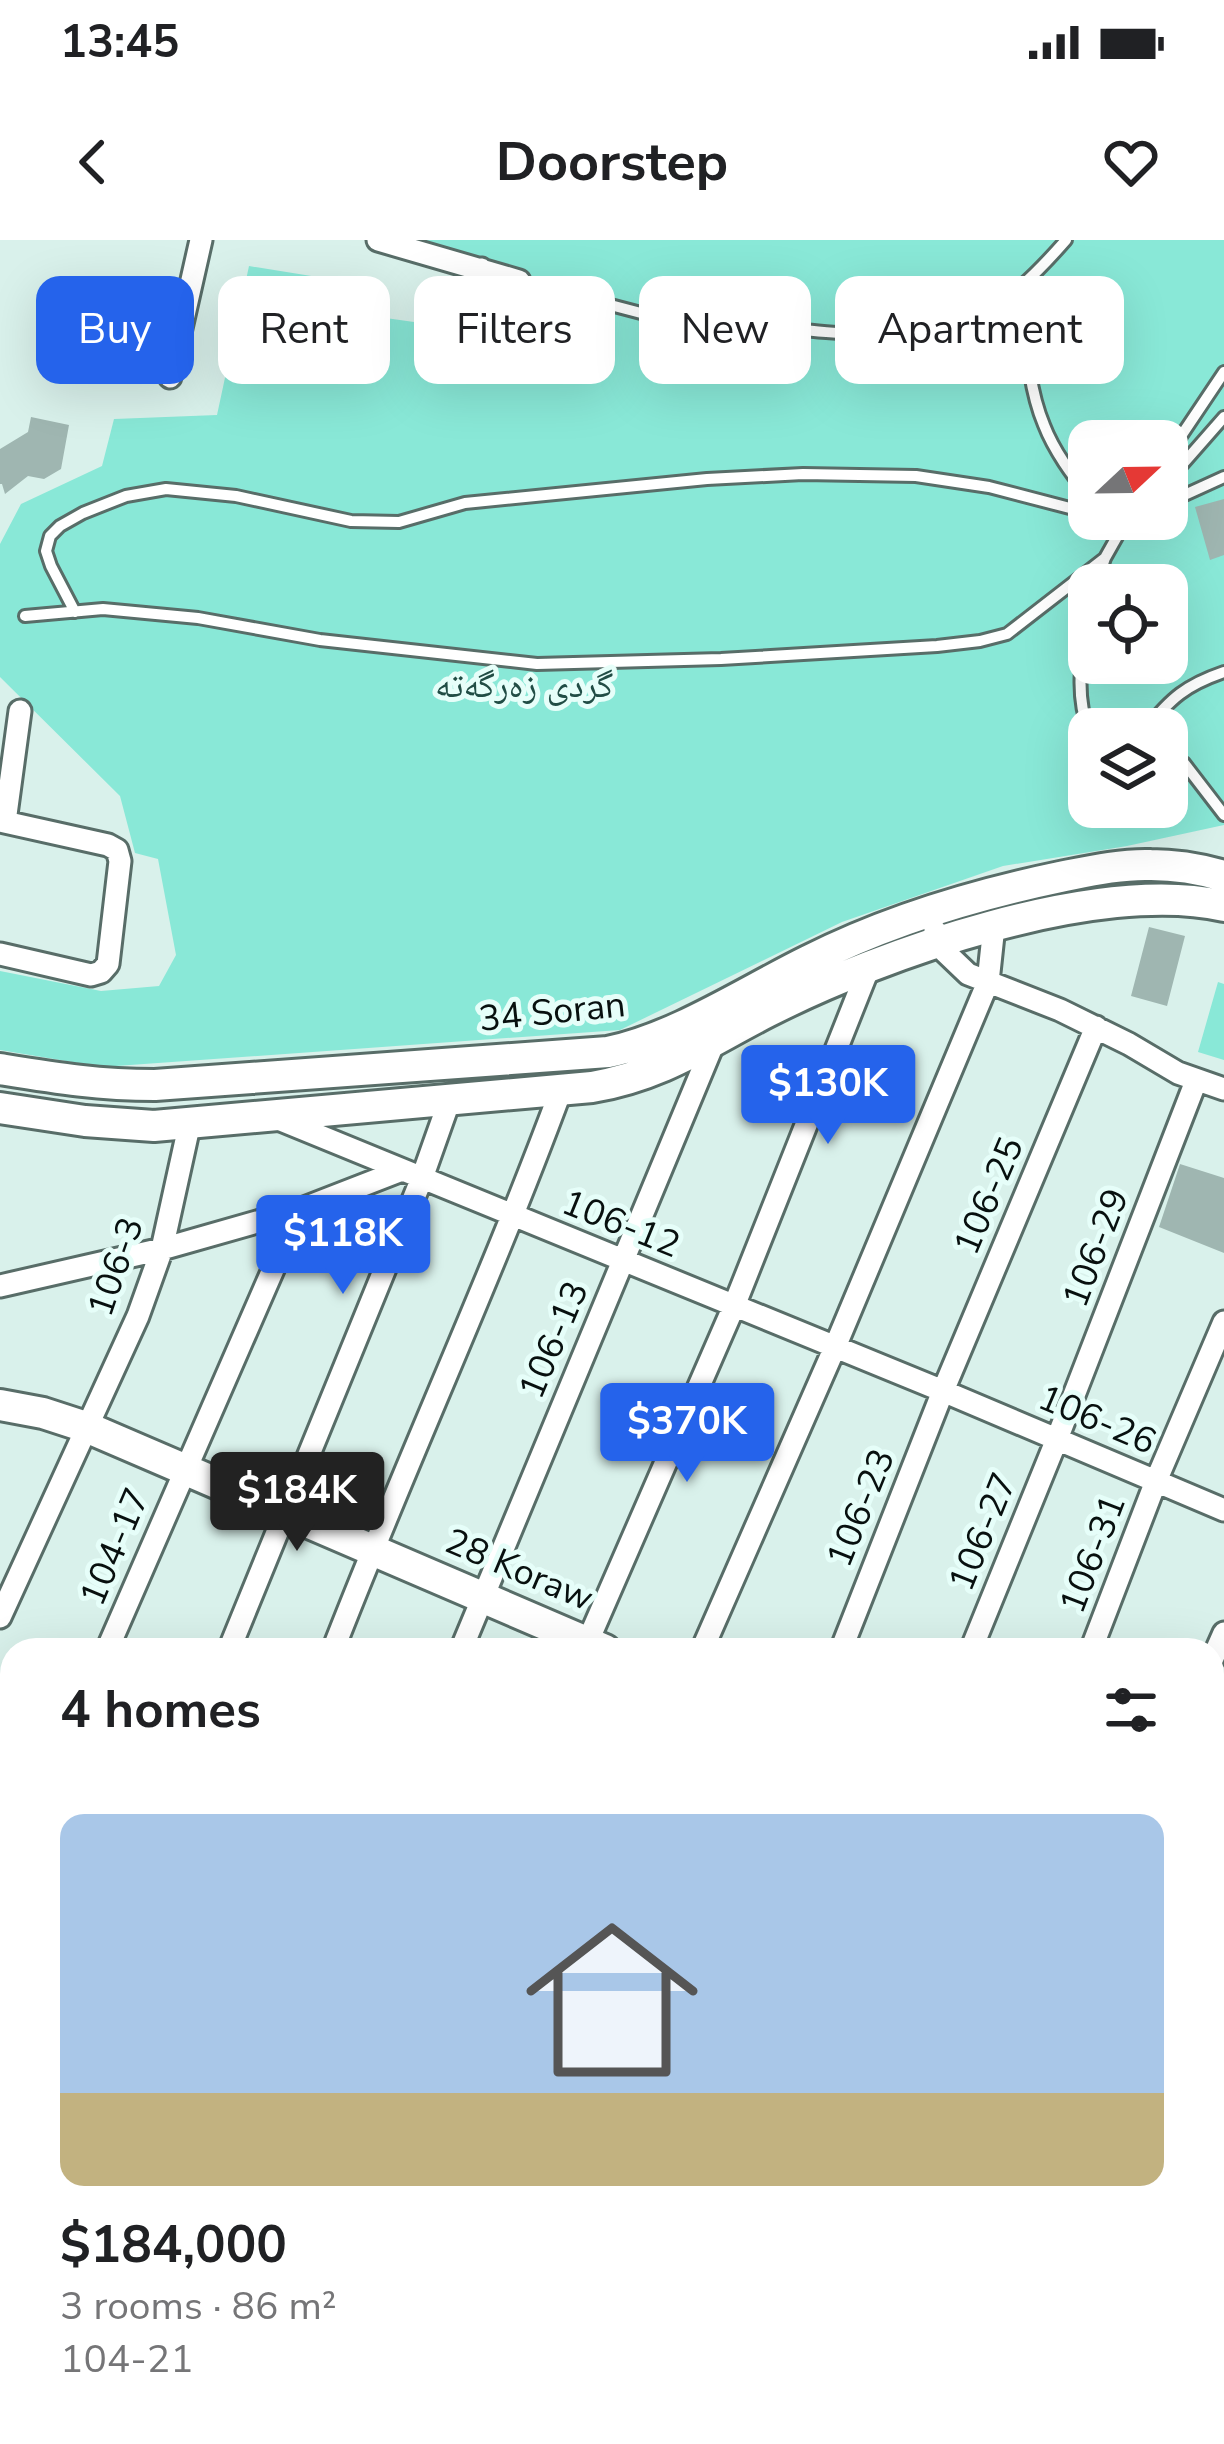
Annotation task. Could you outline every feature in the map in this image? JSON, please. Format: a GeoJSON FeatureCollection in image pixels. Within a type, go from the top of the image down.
{"type":"FeatureCollection","features":[{"type":"Feature","properties":{"kind":"main road"},"geometry":{"type":"LineString","coordinates":[[1181,867],[1224,858]]}},
{"type":"Feature","properties":{"kind":"main road","name":"34 Soran"},"geometry":{"type":"LineString","coordinates":[[2,1068],[65,1081],[155,1085],[608,1052],[649,1040],[848,941],[996,892],[1148,865],[1224,876]]}},
{"type":"Feature","properties":{"kind":"main road","name":"34 Soran"},"geometry":{"type":"LineString","coordinates":[[0,1108],[154,1126],[614,1084],[681,1060],[768,1012],[869,967],[994,926],[1150,900],[1197,900],[1224,906]]}},
{"type":"Feature","properties":{"kind":"main road","name":"28 Koraw"},"geometry":{"type":"LineString","coordinates":[[0,1405],[86,1427],[572,1638]]}},
{"type":"Feature","properties":{"kind":"street"},"geometry":{"type":"LineString","coordinates":[[193,276],[201,240]]}},
{"type":"Feature","properties":{"kind":"street"},"geometry":{"type":"LineString","coordinates":[[380,240],[504,276]]}},
{"type":"Feature","properties":{"kind":"street"},"geometry":{"type":"LineString","coordinates":[[481,276],[482,269]]}},
{"type":"Feature","properties":{"kind":"street"},"geometry":{"type":"LineString","coordinates":[[0,954],[91,975],[101,971],[108,964],[120,861],[117,850],[2,821],[20,712]]}},
{"type":"Feature","properties":{"kind":"street"},"geometry":{"type":"LineString","coordinates":[[929,912],[939,944],[959,968],[1096,1027],[1196,1082],[1224,1089]]}},
{"type":"Feature","properties":{"kind":"street"},"geometry":{"type":"LineString","coordinates":[[707,1638],[988,982],[994,926]]}},
{"type":"Feature","properties":{"kind":"street"},"geometry":{"type":"LineString","coordinates":[[596,1638],[869,967]]}},
{"type":"Feature","properties":{"kind":"street","name":"106-25"},"geometry":{"type":"LineString","coordinates":[[943,1391],[1096,1027]]}},
{"type":"Feature","properties":{"kind":"street","name":"106-13"},"geometry":{"type":"LineString","coordinates":[[465,1638],[714,1042]]}},
{"type":"Feature","properties":{"kind":"street","name":"106-29"},"geometry":{"type":"LineString","coordinates":[[1057,1439],[1196,1082]]}},
{"type":"Feature","properties":{"kind":"street"},"geometry":{"type":"LineString","coordinates":[[338,1638],[514,1216],[561,1090]]}},
{"type":"Feature","properties":{"kind":"street"},"geometry":{"type":"LineString","coordinates":[[234,1638],[286,1513],[412,1174],[450,1099]]}},
{"type":"Feature","properties":{"kind":"street","name":"106-12"},"geometry":{"type":"LineString","coordinates":[[273,1117],[943,1391]]}},
{"type":"Feature","properties":{"kind":"street","name":"106-3"},"geometry":{"type":"LineString","coordinates":[[0,1617],[138,1316],[162,1250],[190,1123]]}},
{"type":"Feature","properties":{"kind":"street"},"geometry":{"type":"LineString","coordinates":[[0,1286],[162,1250],[412,1174]]}},
{"type":"Feature","properties":{"kind":"street","name":"104-17"},"geometry":{"type":"LineString","coordinates":[[112,1638],[299,1210]]}},
{"type":"Feature","properties":{"kind":"street","name":"106-31"},"geometry":{"type":"LineString","coordinates":[[1096,1638],[1224,1322]]}},
{"type":"Feature","properties":{"kind":"street","name":"106-26"},"geometry":{"type":"LineString","coordinates":[[943,1391],[1224,1510]]}},
{"type":"Feature","properties":{"kind":"street","name":"106-23"},"geometry":{"type":"LineString","coordinates":[[846,1638],[943,1391]]}},
{"type":"Feature","properties":{"kind":"street","name":"106-27"},"geometry":{"type":"LineString","coordinates":[[975,1638],[1057,1439]]}},
{"type":"Feature","properties":{"kind":"lane"},"geometry":{"type":"LineString","coordinates":[[1030,276],[1066,240]]}},
{"type":"Feature","properties":{"kind":"lane"},"geometry":{"type":"LineString","coordinates":[[615,306],[690,322],[835,332]]}},
{"type":"Feature","properties":{"kind":"lane"},"geometry":{"type":"LineString","coordinates":[[1188,426],[1224,372]]}},
{"type":"Feature","properties":{"kind":"lane"},"geometry":{"type":"LineString","coordinates":[[1032,384],[1044,425],[1068,470]]}},
{"type":"Feature","properties":{"kind":"lane"},"geometry":{"type":"LineString","coordinates":[[1188,458],[1224,417]]}},
{"type":"Feature","properties":{"kind":"lane"},"geometry":{"type":"LineString","coordinates":[[75,612],[51,566],[46,550],[50,536],[83,513],[126,496],[166,489],[236,496],[351,521],[399,522],[465,503],[803,474],[916,476],[989,487],[1068,507]]}},
{"type":"Feature","properties":{"kind":"lane"},"geometry":{"type":"LineString","coordinates":[[1188,493],[1224,477]]}},
{"type":"Feature","properties":{"kind":"lane"},"geometry":{"type":"LineString","coordinates":[[1103,564],[1112,540]]}},
{"type":"Feature","properties":{"kind":"lane"},"geometry":{"type":"LineString","coordinates":[[25,616],[103,609],[537,664],[721,659],[980,641],[1006,634],[1105,558]]}},
{"type":"Feature","properties":{"kind":"lane"},"geometry":{"type":"LineString","coordinates":[[1165,708],[1192,684],[1224,671]]}},
{"type":"Feature","properties":{"kind":"lane"},"geometry":{"type":"LineString","coordinates":[[1188,768],[1224,815]]}},
{"type":"Feature","properties":{"kind":"green space","name":"گردی زەرگەتە"},"geometry":{"type":"Polygon","coordinates":[[[412,240],[1224,240],[1224,825],[1003,866],[842,922],[620,1030],[102,1067],[0,1050],[0,971],[101,991],[159,986],[176,955],[158,859],[135,853],[120,796],[0,677],[0,544],[21,504],[102,466],[114,419],[217,415],[224,384],[390,384],[390,319],[414,322],[414,384],[615,384],[615,276],[487,276],[412,240]]]}},
{"type":"Feature","properties":{"kind":"green space","name":"گردی زەرگەتە"},"geometry":{"type":"Polygon","coordinates":[[[249,266],[311,276],[247,276],[249,266]]]}},
{"type":"Feature","properties":{"kind":"green space"},"geometry":{"type":"Polygon","coordinates":[[[1218,982],[1224,984],[1224,1060],[1198,1052],[1218,982]]]}},
{"type":"Feature","properties":{"kind":"building"},"geometry":{"type":"Polygon","coordinates":[[[31,417],[69,425],[61,469],[44,479],[28,476],[5,494],[0,484],[0,449],[28,432],[31,417]]]}},
{"type":"Feature","properties":{"kind":"building"},"geometry":{"type":"Polygon","coordinates":[[[1224,499],[1224,555],[1210,560],[1195,507],[1224,499]]]}},
{"type":"Feature","properties":{"kind":"building"},"geometry":{"type":"Polygon","coordinates":[[[1149,927],[1185,936],[1167,1006],[1131,996],[1149,927]]]}},
{"type":"Feature","properties":{"kind":"building"},"geometry":{"type":"Polygon","coordinates":[[[1180,1164],[1224,1178],[1224,1253],[1159,1227],[1180,1164]]]}}]}
